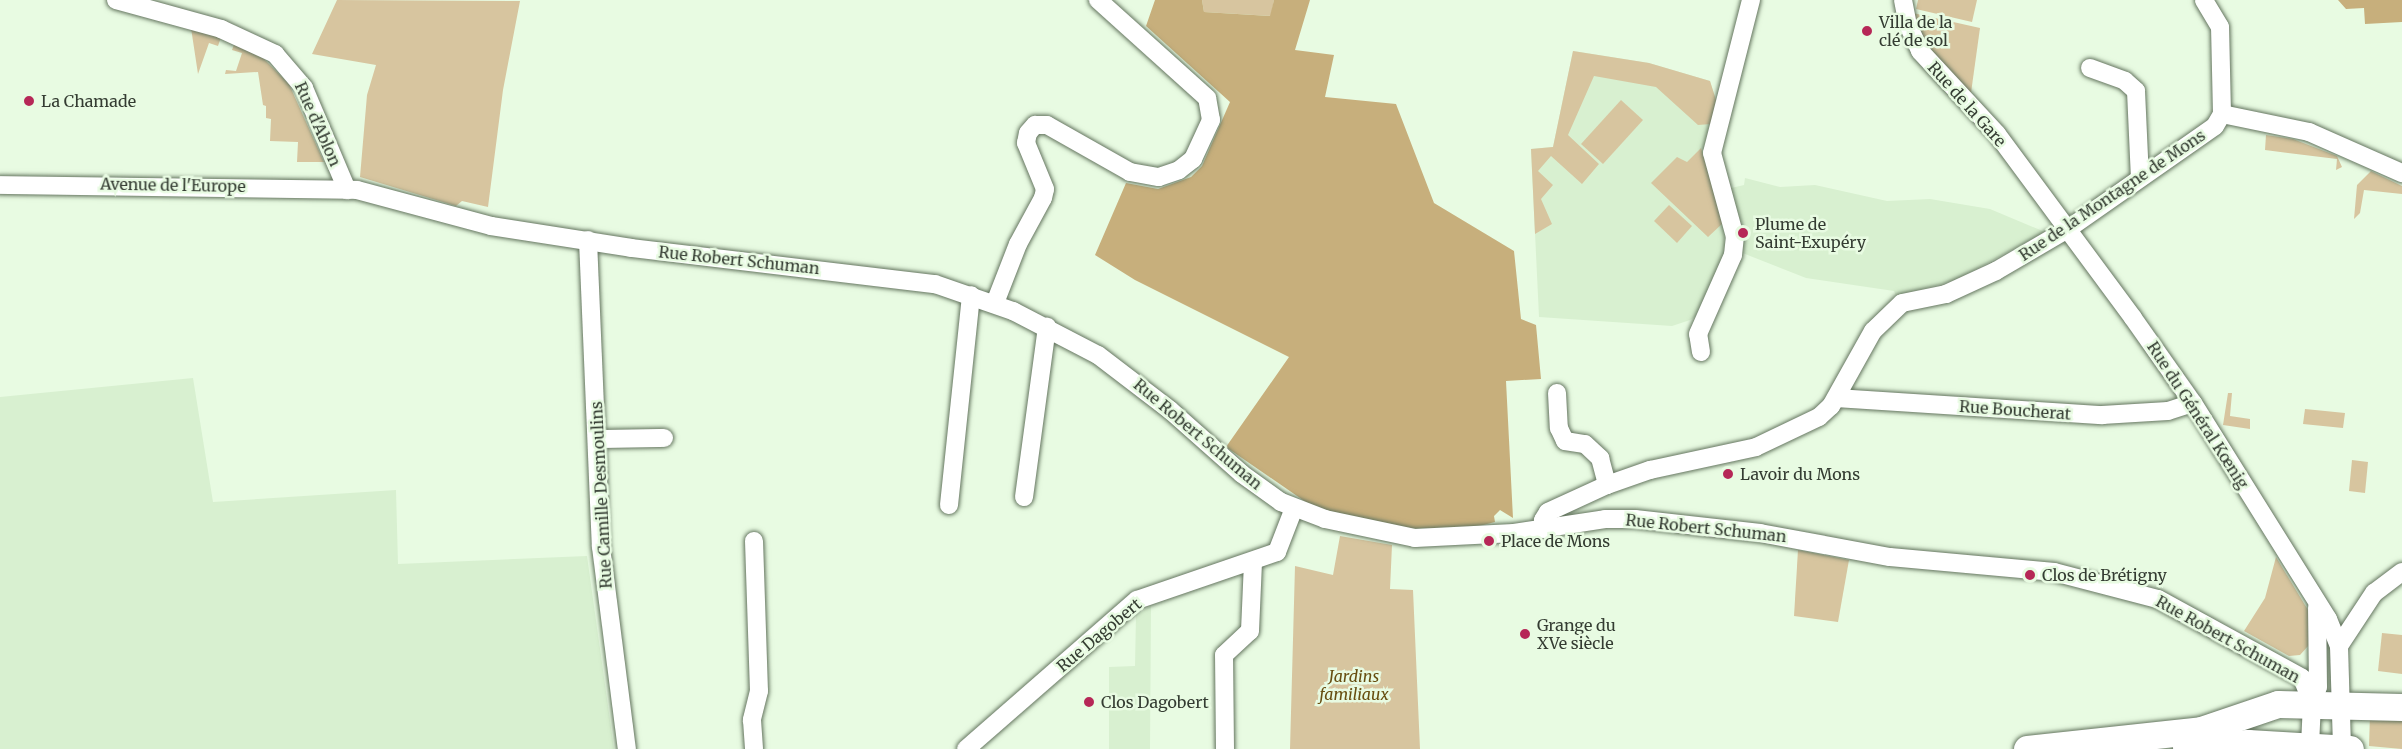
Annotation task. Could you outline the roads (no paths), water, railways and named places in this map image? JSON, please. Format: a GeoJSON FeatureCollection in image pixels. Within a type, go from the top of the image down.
{"type":"FeatureCollection","features":[{"type":"Feature","properties":{"kind":"main road"},"geometry":{"type":"LineString","coordinates":[[2027,749],[2201,730],[2278,704],[2312,703],[2402,707]]}},
{"type":"Feature","properties":{"kind":"main road"},"geometry":{"type":"LineString","coordinates":[[2167,749],[2248,743],[2350,749]]}},
{"type":"Feature","properties":{"kind":"street","name":"Rue d'Ablon"},"geometry":{"type":"LineString","coordinates":[[116,0],[221,29],[275,54],[304,88],[347,190]]}},
{"type":"Feature","properties":{"kind":"street"},"geometry":{"type":"LineString","coordinates":[[995,303],[1018,244],[1043,198],[1045,189],[1026,143],[1028,133],[1035,125],[1047,125],[1130,172],[1159,177],[1179,170],[1193,159],[1211,120],[1207,98],[1098,0]]}},
{"type":"Feature","properties":{"kind":"street"},"geometry":{"type":"LineString","coordinates":[[1701,352],[1698,334],[1733,255],[1735,237],[1712,153],[1752,0]]}},
{"type":"Feature","properties":{"kind":"street","name":"Rue de la Gare"},"geometry":{"type":"LineString","coordinates":[[1904,0],[1908,25],[1920,51],[1997,134],[2068,229]]}},
{"type":"Feature","properties":{"kind":"street"},"geometry":{"type":"LineString","coordinates":[[2204,0],[2220,27],[2222,114],[2309,132],[2402,173]]}},
{"type":"Feature","properties":{"kind":"street"},"geometry":{"type":"LineString","coordinates":[[2090,68],[2125,81],[2136,91],[2140,178]]}},
{"type":"Feature","properties":{"kind":"street","name":"Rue de la Montagne de Mons"},"geometry":{"type":"LineString","coordinates":[[1545,529],[1543,520],[1548,512],[1607,485],[1650,470],[1714,459],[1773,441],[1819,417],[1836,398],[1864,344],[1902,303],[1963,288],[2068,229],[2210,130],[2222,114]]}},
{"type":"Feature","properties":{"kind":"street","name":"Avenue de l'Europe"},"geometry":{"type":"LineString","coordinates":[[0,185],[347,190]]}},
{"type":"Feature","properties":{"kind":"street","name":"Rue Robert Schuman"},"geometry":{"type":"LineString","coordinates":[[347,190],[491,226],[719,259],[898,277],[995,303],[1047,327],[1137,382],[1242,474],[1294,508],[1340,524],[1415,538],[1545,529],[1605,519],[1635,519],[1760,533],[1890,558],[2062,573],[2147,595],[2174,607],[2302,678],[2312,703]]}},
{"type":"Feature","properties":{"kind":"street","name":"Rue du Général Kœnig"},"geometry":{"type":"LineString","coordinates":[[2068,229],[2193,403],[2337,639]]}},
{"type":"Feature","properties":{"kind":"street","name":"Rue Camille Desmoulins"},"geometry":{"type":"LineString","coordinates":[[588,240],[601,547],[627,749]]}},
{"type":"Feature","properties":{"kind":"street"},"geometry":{"type":"LineString","coordinates":[[949,505],[971,296]]}},
{"type":"Feature","properties":{"kind":"street"},"geometry":{"type":"LineString","coordinates":[[1024,497],[1047,327]]}},
{"type":"Feature","properties":{"kind":"street"},"geometry":{"type":"LineString","coordinates":[[1557,393],[1559,428],[1565,441],[1585,444],[1600,458],[1607,485]]}},
{"type":"Feature","properties":{"kind":"street","name":"Rue Boucherat"},"geometry":{"type":"LineString","coordinates":[[1836,398],[2102,416],[2168,411],[2193,403]]}},
{"type":"Feature","properties":{"kind":"street"},"geometry":{"type":"LineString","coordinates":[[597,439],[664,438]]}},
{"type":"Feature","properties":{"kind":"street","name":"Rue Dagobert"},"geometry":{"type":"LineString","coordinates":[[966,749],[1137,600],[1253,561],[1281,548],[1294,508]]}},
{"type":"Feature","properties":{"kind":"street"},"geometry":{"type":"LineString","coordinates":[[754,541],[759,692],[752,720],[754,749]]}},
{"type":"Feature","properties":{"kind":"street"},"geometry":{"type":"LineString","coordinates":[[1225,749],[1224,655],[1250,631],[1253,561]]}},
{"type":"Feature","properties":{"kind":"street"},"geometry":{"type":"LineString","coordinates":[[2319,654],[2354,622],[2374,593],[2402,572]]}},
{"type":"Feature","properties":{"kind":"street","name":"Rue du Général Kœnig"},"geometry":{"type":"LineString","coordinates":[[2310,746],[2312,703],[2318,687],[2317,608]]}},
{"type":"Feature","properties":{"kind":"street"},"geometry":{"type":"LineString","coordinates":[[2337,639],[2339,688],[2343,705],[2342,749]]}},
{"type":"Feature","properties":{"kind":"place","name":"Villa de la clé de sol"},"geometry":{"type":"Point","coordinates":[1867,31]}},
{"type":"Feature","properties":{"kind":"place","name":"La Chamade"},"geometry":{"type":"Point","coordinates":[29,101]}},
{"type":"Feature","properties":{"kind":"place","name":"Plume de Saint-Exupéry"},"geometry":{"type":"Point","coordinates":[1743,233]}},
{"type":"Feature","properties":{"kind":"place","name":"Lavoir du Mons"},"geometry":{"type":"Point","coordinates":[1728,474]}},
{"type":"Feature","properties":{"kind":"place","name":"Place de Mons"},"geometry":{"type":"Point","coordinates":[1489,541]}},
{"type":"Feature","properties":{"kind":"place","name":"Clos de Brétigny"},"geometry":{"type":"Point","coordinates":[2030,575]}},
{"type":"Feature","properties":{"kind":"place","name":"Grange du XVe siècle"},"geometry":{"type":"Point","coordinates":[1525,634]}},
{"type":"Feature","properties":{"kind":"place","name":"Clos Dagobert"},"geometry":{"type":"Point","coordinates":[1089,702]}},
{"type":"Feature","properties":{"kind":"park label","name":"Jardins familiaux"},"geometry":{"type":"Point","coordinates":[1354,685]}}]}
